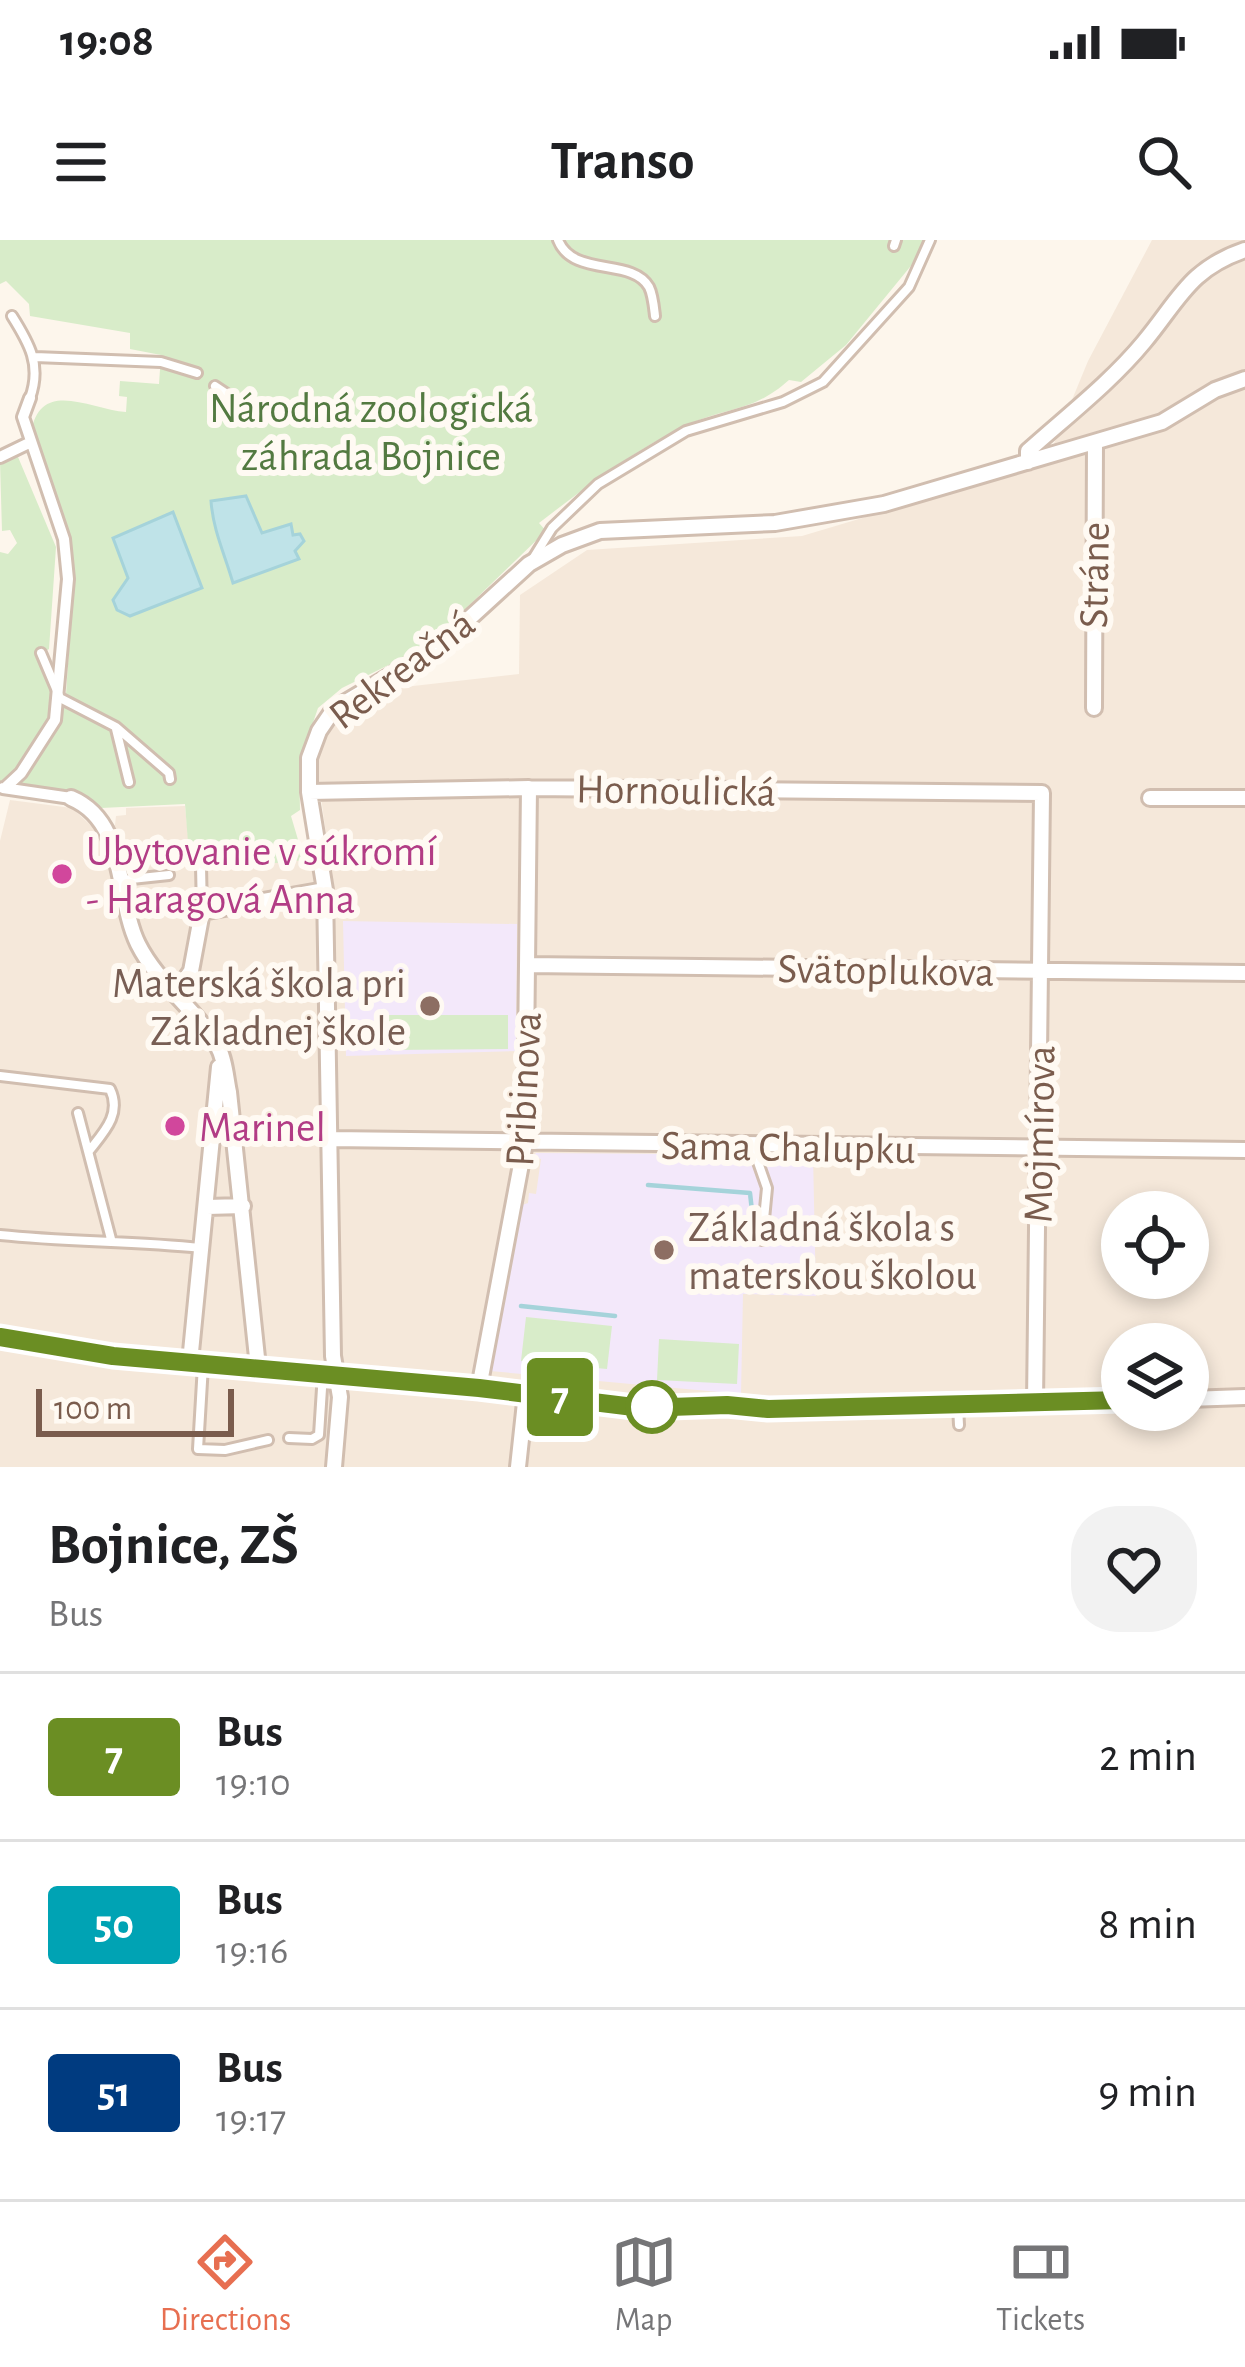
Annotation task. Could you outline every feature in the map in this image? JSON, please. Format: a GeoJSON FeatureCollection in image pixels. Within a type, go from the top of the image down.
{"type":"FeatureCollection","features":[{"type":"Feature","properties":{"kind":"street"},"geometry":{"type":"LineString","coordinates":[[1028,462],[1028,451],[1145,341],[1196,275],[1218,259],[1245,250]]}},
{"type":"Feature","properties":{"kind":"street","name":"Rekreačná"},"geometry":{"type":"LineString","coordinates":[[334,1467],[340,1397],[330,1374],[325,890],[309,792],[309,758],[319,731],[334,710],[437,648],[529,564],[562,545],[599,532],[776,523],[884,504],[1162,422],[1215,390],[1245,379]]}},
{"type":"Feature","properties":{"kind":"street"},"geometry":{"type":"LineString","coordinates":[[3,788],[21,773],[55,721],[60,698],[68,579],[64,539],[24,445],[22,417],[30,398]]}},
{"type":"Feature","properties":{"kind":"street","name":"Stráne"},"geometry":{"type":"LineString","coordinates":[[1094,708],[1095,442]]}},
{"type":"Feature","properties":{"kind":"street"},"geometry":{"type":"LineString","coordinates":[[0,457],[24,445]]}},
{"type":"Feature","properties":{"kind":"street"},"geometry":{"type":"LineString","coordinates":[[3,788],[71,798],[104,825],[136,940],[158,978],[176,993],[220,1050],[236,1151],[258,1367]]}},
{"type":"Feature","properties":{"kind":"street","name":"Hornoulická"},"geometry":{"type":"LineString","coordinates":[[309,792],[529,788],[1042,793]]}},
{"type":"Feature","properties":{"kind":"street","name":"Pribinova"},"geometry":{"type":"LineString","coordinates":[[479,1388],[525,1143],[529,788]]}},
{"type":"Feature","properties":{"kind":"street","name":"Mojmírova"},"geometry":{"type":"LineString","coordinates":[[1035,1403],[1042,793]]}},
{"type":"Feature","properties":{"kind":"street"},"geometry":{"type":"LineString","coordinates":[[1150,798],[1245,798]]}},
{"type":"Feature","properties":{"kind":"street"},"geometry":{"type":"LineString","coordinates":[[176,993],[190,971],[202,912],[325,890]]}},
{"type":"Feature","properties":{"kind":"street","name":"Svätoplukova"},"geometry":{"type":"LineString","coordinates":[[527,965],[1245,973]]}},
{"type":"Feature","properties":{"kind":"street"},"geometry":{"type":"LineString","coordinates":[[197,1363],[220,1050]]}},
{"type":"Feature","properties":{"kind":"street","name":"Sama Chalupku"},"geometry":{"type":"LineString","coordinates":[[331,1139],[1245,1150]]}},
{"type":"Feature","properties":{"kind":"street"},"geometry":{"type":"LineString","coordinates":[[212,1152],[236,1151]]}},
{"type":"Feature","properties":{"kind":"street"},"geometry":{"type":"LineString","coordinates":[[207,1207],[242,1206]]}},
{"type":"Feature","properties":{"kind":"street"},"geometry":{"type":"LineString","coordinates":[[0,1337],[113,1356],[479,1388],[642,1408],[1101,1401]]}},
{"type":"Feature","properties":{"kind":"street"},"geometry":{"type":"LineString","coordinates":[[518,1467],[526,1393]]}},
{"type":"Feature","properties":{"kind":"street"},"geometry":{"type":"LineString","coordinates":[[1209,1398],[1245,1397]]}},
{"type":"Feature","properties":{"kind":"lane"},"geometry":{"type":"LineString","coordinates":[[558,240],[562,251],[574,259],[643,280],[656,316]]}},
{"type":"Feature","properties":{"kind":"lane"},"geometry":{"type":"LineString","coordinates":[[529,564],[552,528],[598,484],[686,431],[783,401],[823,382],[909,287],[930,240]]}},
{"type":"Feature","properties":{"kind":"lane"},"geometry":{"type":"LineString","coordinates":[[11,316],[35,357],[30,398]]}},
{"type":"Feature","properties":{"kind":"lane"},"geometry":{"type":"LineString","coordinates":[[35,357],[160,362],[197,373]]}},
{"type":"Feature","properties":{"kind":"lane"},"geometry":{"type":"LineString","coordinates":[[215,386],[245,406]]}},
{"type":"Feature","properties":{"kind":"lane"},"geometry":{"type":"LineString","coordinates":[[41,653],[60,698],[116,728],[169,773],[170,779]]}},
{"type":"Feature","properties":{"kind":"lane"},"geometry":{"type":"LineString","coordinates":[[116,728],[129,782]]}},
{"type":"Feature","properties":{"kind":"lane"},"geometry":{"type":"LineString","coordinates":[[201,866],[202,912]]}},
{"type":"Feature","properties":{"kind":"lane"},"geometry":{"type":"LineString","coordinates":[[120,880],[169,875]]}},
{"type":"Feature","properties":{"kind":"lane"},"geometry":{"type":"LineString","coordinates":[[0,1076],[110,1089],[115,1108],[110,1124],[89,1151]]}},
{"type":"Feature","properties":{"kind":"lane"},"geometry":{"type":"LineString","coordinates":[[78,1113],[111,1239]]}},
{"type":"Feature","properties":{"kind":"lane"},"geometry":{"type":"LineString","coordinates":[[752,1145],[767,1188],[762,1240]]}},
{"type":"Feature","properties":{"kind":"lane"},"geometry":{"type":"LineString","coordinates":[[0,1235],[203,1248]]}},
{"type":"Feature","properties":{"kind":"lane"},"geometry":{"type":"LineString","coordinates":[[197,1363],[193,1449],[224,1450],[268,1440]]}},
{"type":"Feature","properties":{"kind":"lane"},"geometry":{"type":"LineString","coordinates":[[289,1438],[319,1435],[330,1374]]}},
{"type":"Feature","properties":{"kind":"lane"},"geometry":{"type":"LineString","coordinates":[[958,1405],[959,1425]]}},
{"type":"Feature","properties":{"kind":"shaded area"},"geometry":{"type":"Polygon","coordinates":[[[1152,240],[1245,240],[1245,1467],[0,1467],[0,841],[10,800],[72,808],[98,832],[115,825],[116,816],[126,815],[126,808],[185,806],[191,867],[209,870],[329,856],[316,761],[334,715],[378,690],[519,674],[520,595],[587,550],[802,536],[1046,463],[1088,361],[1152,240]]]}},
{"type":"Feature","properties":{"kind":"shaded area","name":"Materská škola pri Základnej škole"},"geometry":{"type":"Polygon","coordinates":[[[343,921],[517,924],[516,1051],[346,1056],[343,921]]]}},
{"type":"Feature","properties":{"kind":"shaded area","name":"Základná škola s materskou školou"},"geometry":{"type":"Polygon","coordinates":[[[536,1153],[813,1155],[816,1296],[743,1294],[741,1394],[490,1371],[522,1205],[528,1203],[529,1193],[536,1194],[541,1159],[532,1157],[536,1153]]]}},
{"type":"Feature","properties":{"kind":"green space","name":"Národná zoologická záhrada Bojnice"},"geometry":{"type":"Polygon","coordinates":[[[0,240],[924,240],[919,256],[846,345],[801,382],[789,380],[751,404],[688,425],[611,470],[539,523],[546,531],[427,646],[342,688],[318,708],[299,764],[300,810],[291,816],[304,860],[209,870],[190,868],[185,804],[101,808],[72,791],[0,785],[0,552],[8,554],[17,543],[10,530],[2,531],[0,462],[18,457],[56,547],[49,649],[39,655],[53,700],[66,694],[74,573],[69,538],[31,433],[36,416],[56,401],[126,412],[127,397],[119,396],[120,381],[159,384],[161,355],[130,349],[130,333],[30,316],[29,304],[6,281],[0,284],[0,240]]]}},
{"type":"Feature","properties":{"kind":"green space"},"geometry":{"type":"Polygon","coordinates":[[[389,1015],[508,1015],[508,1049],[389,1050],[389,1015]]]}},
{"type":"Feature","properties":{"kind":"green space"},"geometry":{"type":"Polygon","coordinates":[[[526,1317],[612,1326],[607,1369],[521,1361],[526,1317]]]}},
{"type":"Feature","properties":{"kind":"green space"},"geometry":{"type":"Polygon","coordinates":[[[659,1339],[739,1344],[737,1384],[657,1380],[659,1339]]]}},
{"type":"Feature","properties":{"kind":"water"},"geometry":{"type":"Polygon","coordinates":[[[246,496],[262,533],[291,524],[293,535],[300,534],[304,541],[295,551],[299,559],[233,583],[211,501],[246,496]]]}},
{"type":"Feature","properties":{"kind":"water"},"geometry":{"type":"Polygon","coordinates":[[[173,512],[202,588],[130,616],[117,610],[113,600],[128,578],[113,538],[173,512]]]}},
{"type":"Feature","properties":{"kind":"waterway"},"geometry":{"type":"LineString","coordinates":[[648,1185],[750,1193],[754,1229]]}},
{"type":"Feature","properties":{"kind":"waterway"},"geometry":{"type":"LineString","coordinates":[[521,1306],[615,1316]]}},
{"type":"Feature","properties":{"kind":"bus line","name":"7"},"geometry":{"type":"LineString","coordinates":[[0,1337],[113,1356],[479,1388],[642,1408],[1101,1401]]}},
{"type":"Feature","properties":{"kind":"place","name":"Ubytovanie v súkromí - Haragová Anna"},"geometry":{"type":"Point","coordinates":[62,874]}},
{"type":"Feature","properties":{"kind":"place","name":"Materská škola pri Základnej škole"},"geometry":{"type":"Point","coordinates":[430,1006]}},
{"type":"Feature","properties":{"kind":"place","name":"Marinel"},"geometry":{"type":"Point","coordinates":[175,1126]}},
{"type":"Feature","properties":{"kind":"place","name":"Základná škola s materskou školou"},"geometry":{"type":"Point","coordinates":[664,1250]}}]}
